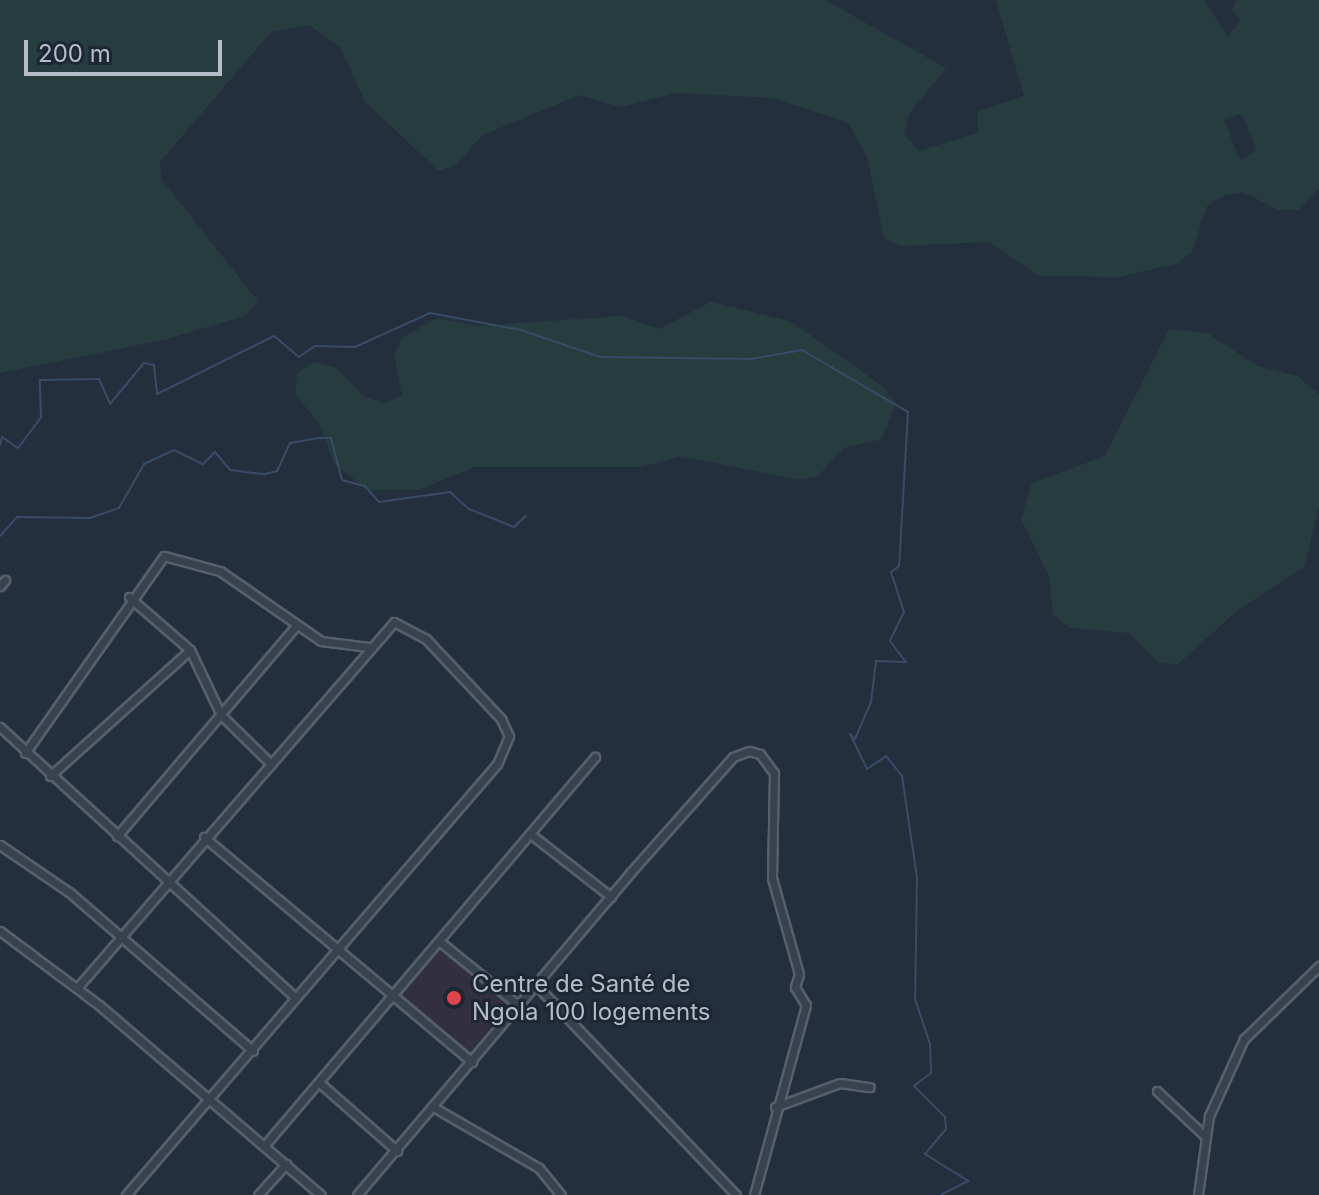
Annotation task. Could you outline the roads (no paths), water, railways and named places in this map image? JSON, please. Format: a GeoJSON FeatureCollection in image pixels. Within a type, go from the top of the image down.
{"type":"FeatureCollection","features":[{"type":"Feature","properties":{"kind":"street"},"geometry":{"type":"LineString","coordinates":[[25,753],[155,560],[174,557],[220,571],[296,626],[343,649],[371,647]]}},
{"type":"Feature","properties":{"kind":"street"},"geometry":{"type":"LineString","coordinates":[[129,597],[190,650],[221,715],[271,764]]}},
{"type":"Feature","properties":{"kind":"street"},"geometry":{"type":"LineString","coordinates":[[77,988],[124,938],[204,837],[394,622],[412,627],[501,719],[508,748],[337,947],[253,1051],[126,1195]]}},
{"type":"Feature","properties":{"kind":"street"},"geometry":{"type":"LineString","coordinates":[[117,836],[296,626]]}},
{"type":"Feature","properties":{"kind":"street"},"geometry":{"type":"LineString","coordinates":[[50,776],[190,650]]}},
{"type":"Feature","properties":{"kind":"street"},"geometry":{"type":"LineString","coordinates":[[0,727],[296,998]]}},
{"type":"Feature","properties":{"kind":"street"},"geometry":{"type":"LineString","coordinates":[[357,1195],[435,1108],[518,1005],[538,987],[611,897],[733,757],[760,754],[777,789],[769,830],[772,878],[806,1005],[775,1107],[754,1195]]}},
{"type":"Feature","properties":{"kind":"street"},"geometry":{"type":"LineString","coordinates":[[264,1146],[322,1085],[391,993],[533,836],[595,757]]}},
{"type":"Feature","properties":{"kind":"street"},"geometry":{"type":"LineString","coordinates":[[533,836],[611,897]]}},
{"type":"Feature","properties":{"kind":"street"},"geometry":{"type":"LineString","coordinates":[[204,837],[472,1062]]}},
{"type":"Feature","properties":{"kind":"street"},"geometry":{"type":"LineString","coordinates":[[0,845],[124,938],[253,1051]]}},
{"type":"Feature","properties":{"kind":"street"},"geometry":{"type":"LineString","coordinates":[[0,931],[77,988],[321,1195]]}},
{"type":"Feature","properties":{"kind":"street"},"geometry":{"type":"LineString","coordinates":[[439,941],[518,1005]]}},
{"type":"Feature","properties":{"kind":"street"},"geometry":{"type":"LineString","coordinates":[[1198,1195],[1205,1136],[1249,1031],[1319,966]]}},
{"type":"Feature","properties":{"kind":"street"},"geometry":{"type":"LineString","coordinates":[[538,987],[736,1195]]}},
{"type":"Feature","properties":{"kind":"street"},"geometry":{"type":"LineString","coordinates":[[775,1107],[840,1083],[870,1087]]}},
{"type":"Feature","properties":{"kind":"street"},"geometry":{"type":"LineString","coordinates":[[322,1085],[397,1151]]}},
{"type":"Feature","properties":{"kind":"street"},"geometry":{"type":"LineString","coordinates":[[1157,1091],[1205,1136]]}},
{"type":"Feature","properties":{"kind":"street"},"geometry":{"type":"LineString","coordinates":[[435,1108],[539,1168],[561,1195]]}},
{"type":"Feature","properties":{"kind":"street"},"geometry":{"type":"LineString","coordinates":[[258,1195],[286,1164]]}},
{"type":"Feature","properties":{"kind":"waterway"},"geometry":{"type":"LineString","coordinates":[[0,445],[2,437],[18,448],[41,417],[40,380],[99,379],[110,404],[144,363],[154,365],[157,394],[274,336],[299,357],[315,346],[355,347],[430,313],[521,330],[600,357],[751,359],[802,350],[908,412],[899,566],[891,572],[904,612],[890,641],[906,662],[876,661],[871,702],[855,739],[850,734],[867,769],[886,756],[902,776],[917,877],[915,999],[930,1044],[931,1073],[914,1086],[945,1117],[946,1129],[925,1154],[968,1181],[941,1195]]}},
{"type":"Feature","properties":{"kind":"waterway"},"geometry":{"type":"LineString","coordinates":[[0,536],[17,517],[90,518],[119,508],[144,464],[174,450],[203,464],[215,452],[230,470],[265,474],[277,471],[290,443],[318,438],[331,438],[342,480],[365,486],[379,502],[450,492],[469,509],[514,527],[526,516]]}},
{"type":"Feature","properties":{"kind":"place","name":"Centre de Santé de Ngola 100 logements"},"geometry":{"type":"Point","coordinates":[454,998]}}]}
